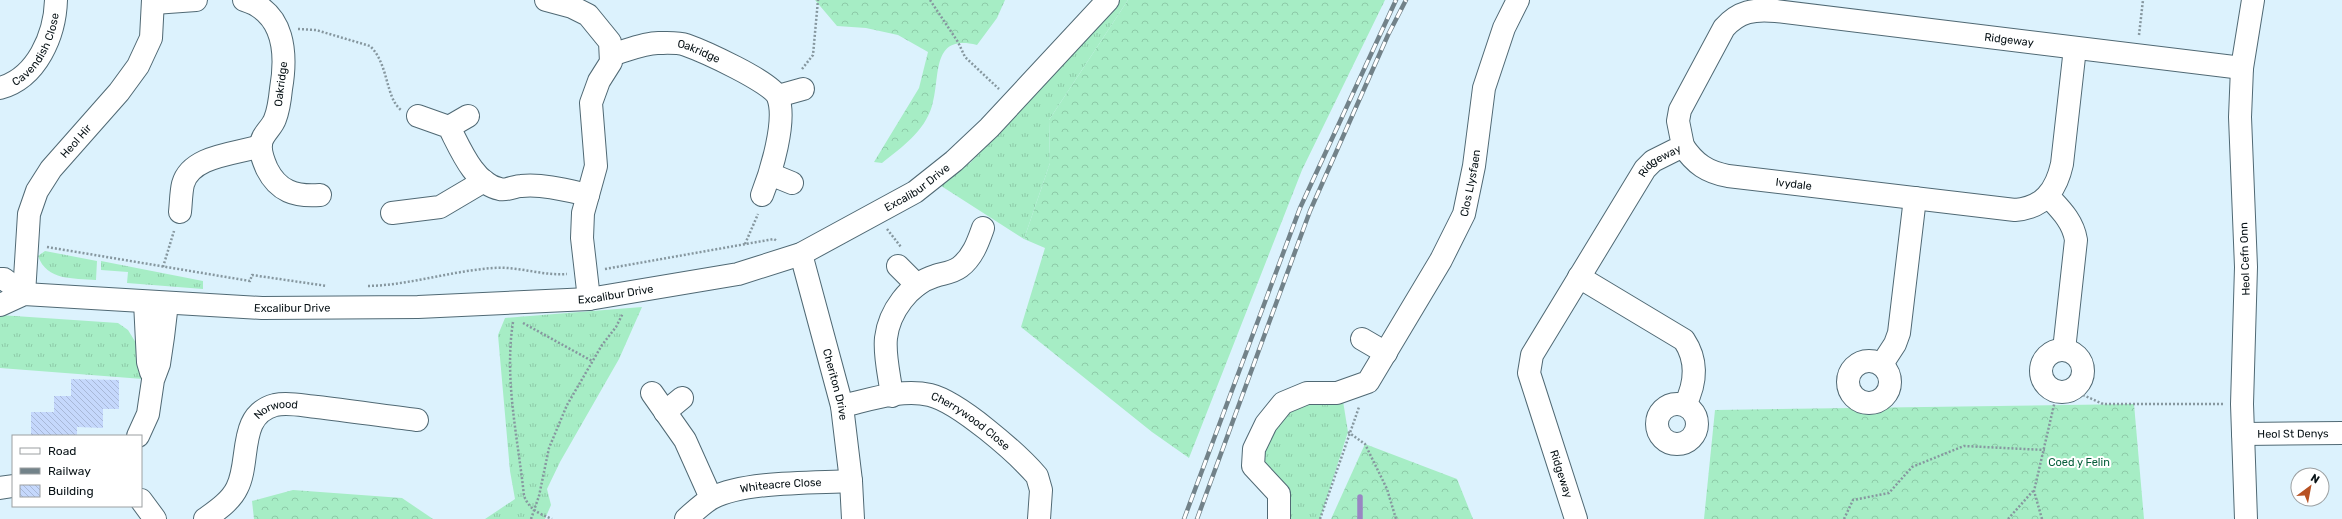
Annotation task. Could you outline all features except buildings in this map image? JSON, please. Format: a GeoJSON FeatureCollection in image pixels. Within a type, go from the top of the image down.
{"type":"FeatureCollection","features":[{"type":"Feature","properties":{"kind":"street","name":"Cavendish Close"},"geometry":{"type":"LineString","coordinates":[[0,88],[24,75],[40,56],[50,32],[56,0]]}},
{"type":"Feature","properties":{"kind":"street"},"geometry":{"type":"LineString","coordinates":[[154,2],[196,0]]}},
{"type":"Feature","properties":{"kind":"street"},"geometry":{"type":"LineString","coordinates":[[546,0],[572,7],[588,15],[610,42],[611,62],[599,81],[591,103],[596,166],[582,213],[582,238],[589,299]]}},
{"type":"Feature","properties":{"kind":"street","name":"Excalibur Drive"},"geometry":{"type":"LineString","coordinates":[[0,305],[24,294],[262,308],[418,307],[513,310],[624,294],[738,274],[801,254],[915,192],[954,161],[1015,102],[1108,0]]}},
{"type":"Feature","properties":{"kind":"street","name":"Clos Llysfaen"},"geometry":{"type":"LineString","coordinates":[[1368,382],[1441,260],[1464,214],[1474,166],[1484,88],[1504,28],[1518,0]]}},
{"type":"Feature","properties":{"kind":"street","name":"Heol Cefn Onn"},"geometry":{"type":"LineString","coordinates":[[2246,519],[2242,404],[2246,267],[2240,151],[2242,68],[2253,0]]}},
{"type":"Feature","properties":{"kind":"street","name":"Oakridge"},"geometry":{"type":"LineString","coordinates":[[252,1],[273,20],[280,32],[285,65],[279,106],[275,119],[260,146]]}},
{"type":"Feature","properties":{"kind":"street","name":"Heol Hir"},"geometry":{"type":"LineString","coordinates":[[24,294],[29,214],[37,191],[43,180],[128,82],[146,52],[153,26],[154,2]]}},
{"type":"Feature","properties":{"kind":"street","name":"Ridgeway"},"geometry":{"type":"LineString","coordinates":[[1576,519],[1529,373],[1529,364],[1532,355],[1645,169],[1653,161],[1683,146],[1678,121],[1680,110],[1724,28],[1732,19],[1743,13],[1775,5],[2075,48],[2242,68]]}},
{"type":"Feature","properties":{"kind":"street","name":"Oakridge"},"geometry":{"type":"LineString","coordinates":[[611,55],[657,43],[684,44],[761,80],[791,92]]}},
{"type":"Feature","properties":{"kind":"street"},"geometry":{"type":"LineString","coordinates":[[2064,350],[2076,240],[2070,221],[2048,196],[2054,189],[2062,164],[2075,48]]}},
{"type":"Feature","properties":{"kind":"street"},"geometry":{"type":"LineString","coordinates":[[762,195],[770,174],[778,141],[779,108],[791,92]]}},
{"type":"Feature","properties":{"kind":"street"},"geometry":{"type":"LineString","coordinates":[[449,127],[468,116]]}},
{"type":"Feature","properties":{"kind":"street"},"geometry":{"type":"LineString","coordinates":[[419,117],[449,127],[470,164],[484,181],[501,190],[520,186],[553,187],[588,195]]}},
{"type":"Feature","properties":{"kind":"street"},"geometry":{"type":"LineString","coordinates":[[180,212],[183,184],[188,173],[196,166],[205,161],[260,146],[266,166],[280,187],[289,192],[306,196],[320,195]]}},
{"type":"Feature","properties":{"kind":"street","name":"Ivydale"},"geometry":{"type":"LineString","coordinates":[[1683,146],[1693,161],[1713,173],[2015,210],[2026,209],[2048,196]]}},
{"type":"Feature","properties":{"kind":"street"},"geometry":{"type":"LineString","coordinates":[[770,174],[792,184]]}},
{"type":"Feature","properties":{"kind":"street"},"geometry":{"type":"LineString","coordinates":[[392,213],[440,207],[484,181]]}},
{"type":"Feature","properties":{"kind":"street"},"geometry":{"type":"LineString","coordinates":[[1882,364],[1896,344],[1899,333],[1915,198]]}},
{"type":"Feature","properties":{"kind":"street"},"geometry":{"type":"LineString","coordinates":[[892,396],[886,339],[892,316],[903,299],[926,281],[947,274],[961,266],[974,251],[984,228]]}},
{"type":"Feature","properties":{"kind":"street","name":"Cheriton Drive"},"geometry":{"type":"LineString","coordinates":[[801,254],[842,406],[851,481],[853,519]]}},
{"type":"Feature","properties":{"kind":"street"},"geometry":{"type":"LineString","coordinates":[[898,266],[926,281]]}},
{"type":"Feature","properties":{"kind":"street"},"geometry":{"type":"LineString","coordinates":[[1579,277],[1684,340],[1691,350],[1695,377],[1692,391],[1684,405]]}},
{"type":"Feature","properties":{"kind":"street"},"geometry":{"type":"LineString","coordinates":[[0,279],[4,279],[24,294]]}},
{"type":"Feature","properties":{"kind":"street"},"geometry":{"type":"LineString","coordinates":[[144,302],[148,362],[153,380]]}},
{"type":"Feature","properties":{"kind":"street"},"geometry":{"type":"LineString","coordinates":[[138,435],[148,414],[153,380],[159,364],[167,303]]}},
{"type":"Feature","properties":{"kind":"street"},"geometry":{"type":"LineString","coordinates":[[1362,339],[1386,353]]}},
{"type":"Feature","properties":{"kind":"street"},"geometry":{"type":"LineString","coordinates":[[2064,350],[2077,356],[2082,365],[2082,379],[2065,391],[2045,385],[2040,371],[2044,360],[2049,354],[2064,350]]}},
{"type":"Feature","properties":{"kind":"street"},"geometry":{"type":"LineString","coordinates":[[1279,519],[1279,494],[1253,466],[1254,449],[1266,424],[1283,403],[1307,393],[1337,393],[1368,382]]}},
{"type":"Feature","properties":{"kind":"street"},"geometry":{"type":"LineString","coordinates":[[652,393],[685,440],[711,498]]}},
{"type":"Feature","properties":{"kind":"street","name":"Cherrywood Close"},"geometry":{"type":"LineString","coordinates":[[842,406],[892,396],[912,394],[930,395],[951,404],[966,413],[1037,476],[1041,490],[1039,519]]}},
{"type":"Feature","properties":{"kind":"street"},"geometry":{"type":"LineString","coordinates":[[665,412],[682,398]]}},
{"type":"Feature","properties":{"kind":"street","name":"Norwood"},"geometry":{"type":"LineString","coordinates":[[204,519],[215,512],[237,488],[242,474],[249,429],[255,419],[264,410],[286,404],[417,420]]}},
{"type":"Feature","properties":{"kind":"street","name":"Heol St Denys"},"geometry":{"type":"LineString","coordinates":[[2243,434],[2342,433]]}},
{"type":"Feature","properties":{"kind":"street","name":"Whiteacre Close"},"geometry":{"type":"LineString","coordinates":[[686,519],[711,498],[729,492],[755,487],[851,481]]}},
{"type":"Feature","properties":{"kind":"street"},"geometry":{"type":"LineString","coordinates":[[0,488],[12,486]]}},
{"type":"Feature","properties":{"kind":"street"},"geometry":{"type":"LineString","coordinates":[[142,501],[155,519]]}},
{"type":"Feature","properties":{"kind":"path"},"geometry":{"type":"LineString","coordinates":[[791,92],[796,77],[814,55],[818,0]]}},
{"type":"Feature","properties":{"kind":"path"},"geometry":{"type":"LineString","coordinates":[[930,0],[958,42],[965,57],[975,69],[1015,102]]}},
{"type":"Feature","properties":{"kind":"path"},"geometry":{"type":"LineString","coordinates":[[2137,55],[2143,0]]}},
{"type":"Feature","properties":{"kind":"path"},"geometry":{"type":"LineString","coordinates":[[280,32],[295,28],[316,30],[370,46],[376,52],[383,66],[393,101],[409,116],[419,117]]}},
{"type":"Feature","properties":{"kind":"path"},"geometry":{"type":"LineString","coordinates":[[744,245],[762,204],[762,195]]}},
{"type":"Feature","properties":{"kind":"path"},"geometry":{"type":"LineString","coordinates":[[163,267],[180,212]]}},
{"type":"Feature","properties":{"kind":"path"},"geometry":{"type":"LineString","coordinates":[[875,215],[902,249],[898,266]]}},
{"type":"Feature","properties":{"kind":"path"},"geometry":{"type":"LineString","coordinates":[[361,286],[397,285],[494,268],[550,276],[586,272],[774,239],[801,254]]}},
{"type":"Feature","properties":{"kind":"path"},"geometry":{"type":"LineString","coordinates":[[27,244],[250,281],[252,275],[330,287]]}},
{"type":"Feature","properties":{"kind":"path"},"geometry":{"type":"LineString","coordinates":[[532,519],[549,448],[567,405],[592,361],[619,321],[625,309],[624,294]]}},
{"type":"Feature","properties":{"kind":"path"},"geometry":{"type":"LineString","coordinates":[[552,519],[534,512],[528,506],[524,496],[512,409],[510,353],[513,310],[592,361]]}},
{"type":"Feature","properties":{"kind":"path"},"geometry":{"type":"LineString","coordinates":[[1320,519],[1348,432],[1368,382]]}},
{"type":"Feature","properties":{"kind":"path"},"geometry":{"type":"LineString","coordinates":[[2008,519],[2034,491],[2045,450],[2065,391],[2103,404],[2144,402],[2242,404]]}},
{"type":"Feature","properties":{"kind":"path"},"geometry":{"type":"LineString","coordinates":[[1348,432],[1364,444],[1387,489],[1396,519]]}},
{"type":"Feature","properties":{"kind":"path"},"geometry":{"type":"LineString","coordinates":[[1844,519],[1852,500],[1889,494],[1912,467],[1964,446],[2045,450]]}},
{"type":"Feature","properties":{"kind":"path"},"geometry":{"type":"LineString","coordinates":[[2034,491],[2042,519]]}},
{"type":"Feature","properties":{"kind":"green space"},"geometry":{"type":"Polygon","coordinates":[[[815,0],[1005,0],[997,18],[977,45],[962,43],[951,45],[944,51],[940,60],[932,106],[924,124],[912,138],[882,163],[874,162],[919,88],[928,52],[898,35],[866,28],[837,26],[815,0]]]}},
{"type":"Feature","properties":{"kind":"green space"},"geometry":{"type":"Polygon","coordinates":[[[1119,0],[1128,0],[1049,120],[1050,163],[1024,239],[935,182],[970,163],[1119,0]]]}},
{"type":"Feature","properties":{"kind":"green space"},"geometry":{"type":"Polygon","coordinates":[[[1128,0],[1385,0],[1302,170],[1189,458],[1152,432],[1021,327],[1045,248],[1024,239],[1050,163],[1049,120],[1128,0]]]}},
{"type":"Feature","properties":{"kind":"green space"},"geometry":{"type":"Polygon","coordinates":[[[45,251],[97,261],[96,280],[62,277],[54,274],[42,264],[38,256],[45,251]]]}},
{"type":"Feature","properties":{"kind":"green space"},"geometry":{"type":"Polygon","coordinates":[[[101,261],[203,281],[203,289],[127,283],[128,272],[101,270],[101,261]]]}},
{"type":"Feature","properties":{"kind":"green space"},"geometry":{"type":"Polygon","coordinates":[[[642,307],[619,359],[560,462],[547,489],[551,505],[545,519],[485,519],[515,499],[510,471],[498,335],[505,318],[642,307]]]}},
{"type":"Feature","properties":{"kind":"green space"},"geometry":{"type":"Polygon","coordinates":[[[0,315],[118,323],[128,330],[136,343],[140,342],[143,379],[0,368],[0,315]]]}},
{"type":"Feature","properties":{"kind":"green space"},"geometry":{"type":"Polygon","coordinates":[[[1343,401],[1348,432],[1320,519],[1279,519],[1253,466],[1266,424],[1304,402],[1343,401]]]}},
{"type":"Feature","properties":{"kind":"green space","name":"Coed y Felin"},"geometry":{"type":"Polygon","coordinates":[[[2134,404],[2144,519],[1704,519],[1715,410],[2134,404]]]}},
{"type":"Feature","properties":{"kind":"green space"},"geometry":{"type":"Polygon","coordinates":[[[1365,444],[1457,479],[1473,519],[1331,519],[1365,444]]]}},
{"type":"Feature","properties":{"kind":"green space"},"geometry":{"type":"Polygon","coordinates":[[[293,490],[402,498],[433,519],[254,519],[252,501],[293,490]]]}},
{"type":"Feature","properties":{"kind":"waterway"},"geometry":{"type":"LineString","coordinates":[[1360,497],[1360,519]]}},
{"type":"Feature","properties":{"kind":"railway"},"geometry":{"type":"LineString","coordinates":[[1184,519],[1300,208],[1396,0]]}},
{"type":"Feature","properties":{"kind":"railway"},"geometry":{"type":"LineString","coordinates":[[1197,519],[1310,211],[1388,35],[1406,0]]}}]}
